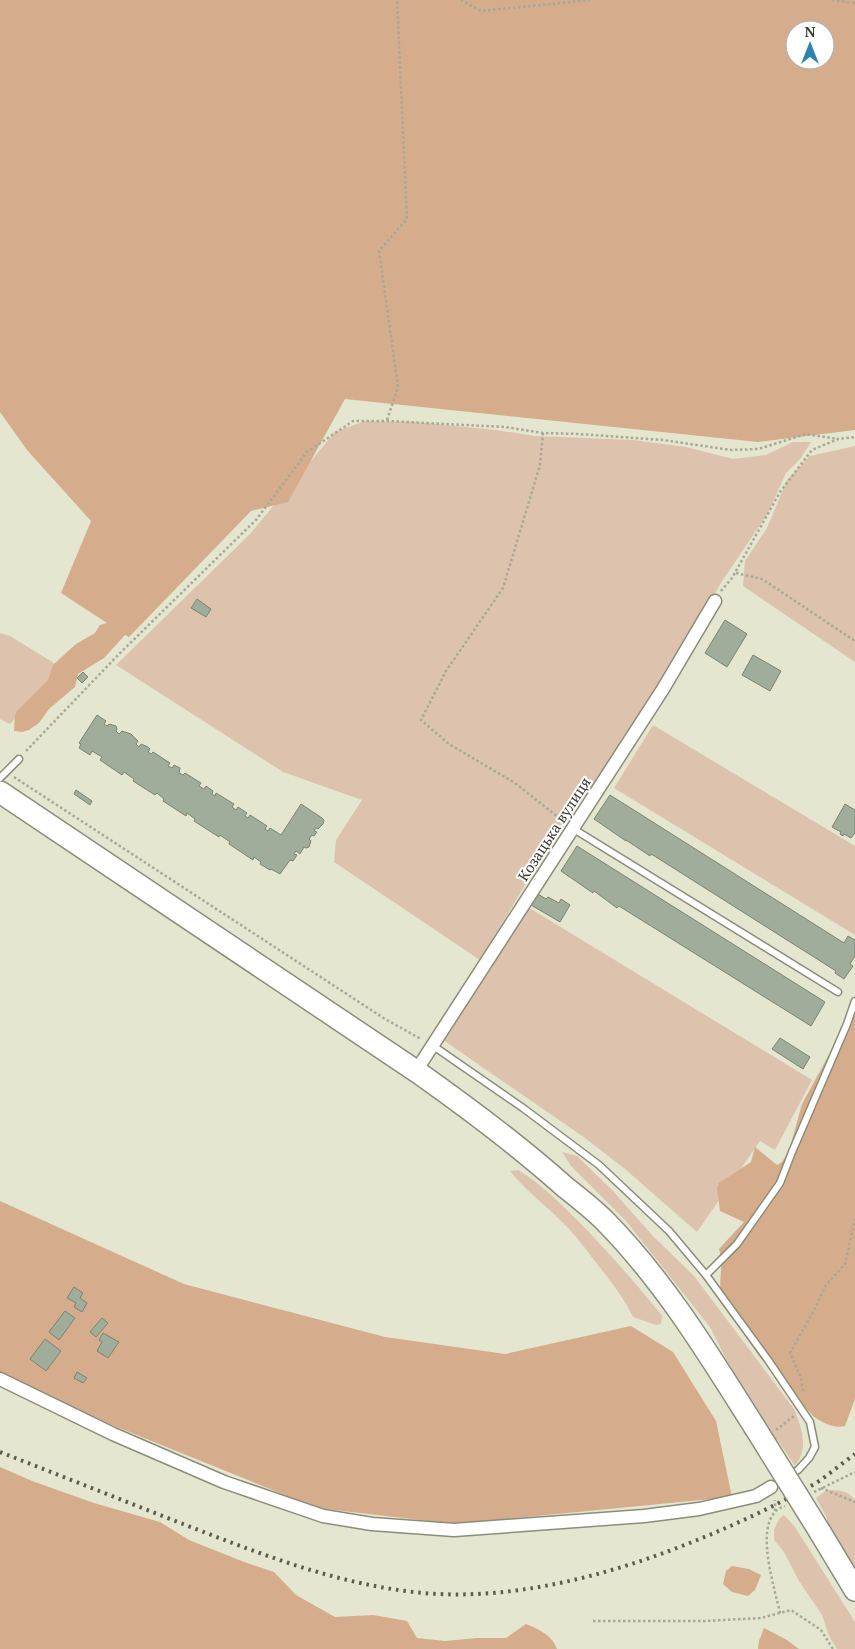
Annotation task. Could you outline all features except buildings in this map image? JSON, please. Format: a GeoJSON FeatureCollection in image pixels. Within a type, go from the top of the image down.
{"type":"FeatureCollection","features":[{"type":"Feature","properties":{"kind":"main road"},"geometry":{"type":"LineString","coordinates":[[0,792],[416,1071],[536,1161],[605,1221],[659,1283],[762,1430],[855,1590]]}},
{"type":"Feature","properties":{"kind":"street","name":"Козацька вулиця"},"geometry":{"type":"LineString","coordinates":[[416,1071],[663,689],[715,601]]}},
{"type":"Feature","properties":{"kind":"street"},"geometry":{"type":"LineString","coordinates":[[0,1379],[113,1434],[224,1482],[323,1516],[372,1524],[454,1530],[644,1516],[718,1505],[756,1496],[772,1486]]}},
{"type":"Feature","properties":{"kind":"lane"},"geometry":{"type":"LineString","coordinates":[[0,778],[19,759]]}},
{"type":"Feature","properties":{"kind":"lane"},"geometry":{"type":"LineString","coordinates":[[572,828],[838,992]]}},
{"type":"Feature","properties":{"kind":"lane"},"geometry":{"type":"LineString","coordinates":[[706,1275],[737,1244],[780,1183],[855,1001]]}},
{"type":"Feature","properties":{"kind":"lane"},"geometry":{"type":"LineString","coordinates":[[432,1045],[523,1108],[599,1165],[669,1231],[706,1275],[768,1360],[810,1422],[815,1446],[809,1458],[798,1470],[782,1480]]}},
{"type":"Feature","properties":{"kind":"path"},"geometry":{"type":"LineString","coordinates":[[387,420],[398,387],[379,251],[407,219],[398,0]]}},
{"type":"Feature","properties":{"kind":"path"},"geometry":{"type":"LineString","coordinates":[[461,0],[481,12],[590,0]]}},
{"type":"Feature","properties":{"kind":"path"},"geometry":{"type":"LineString","coordinates":[[832,0],[855,3]]}},
{"type":"Feature","properties":{"kind":"path"},"geometry":{"type":"LineString","coordinates":[[19,759],[119,654],[256,520],[307,452],[353,420],[387,420],[506,427],[543,433],[662,440],[731,450],[758,449],[806,434],[838,439],[855,437]]}},
{"type":"Feature","properties":{"kind":"path"},"geometry":{"type":"LineString","coordinates":[[543,433],[540,465],[503,588],[446,671],[421,720],[449,744],[515,783],[572,828]]}},
{"type":"Feature","properties":{"kind":"path"},"geometry":{"type":"LineString","coordinates":[[715,601],[736,572],[780,492],[812,450],[838,439]]}},
{"type":"Feature","properties":{"kind":"path"},"geometry":{"type":"LineString","coordinates":[[736,572],[762,579],[855,641]]}},
{"type":"Feature","properties":{"kind":"path"},"geometry":{"type":"LineString","coordinates":[[6,772],[385,1019],[432,1045]]}},
{"type":"Feature","properties":{"kind":"path"},"geometry":{"type":"LineString","coordinates":[[762,1430],[804,1413],[801,1378],[790,1353],[826,1285],[845,1264],[855,1219]]}},
{"type":"Feature","properties":{"kind":"path"},"geometry":{"type":"LineString","coordinates":[[813,1492],[855,1472]]}},
{"type":"Feature","properties":{"kind":"path"},"geometry":{"type":"LineString","coordinates":[[821,1488],[855,1502]]}},
{"type":"Feature","properties":{"kind":"path"},"geometry":{"type":"LineString","coordinates":[[780,1613],[766,1553],[769,1521],[775,1511],[790,1504]]}},
{"type":"Feature","properties":{"kind":"path"},"geometry":{"type":"LineString","coordinates":[[593,1621],[714,1621],[761,1618],[791,1610],[821,1630],[833,1649]]}},
{"type":"Feature","properties":{"kind":"shaded area"},"geometry":{"type":"Polygon","coordinates":[[[0,0],[855,0],[855,430],[758,442],[345,399],[288,502],[251,511],[129,637],[125,635],[104,658],[78,674],[75,687],[49,709],[39,723],[29,730],[22,732],[14,731],[17,711],[48,680],[53,665],[76,644],[95,633],[100,625],[107,623],[61,593],[91,521],[27,450],[0,412],[0,0]]]}},
{"type":"Feature","properties":{"kind":"shaded area"},"geometry":{"type":"Polygon","coordinates":[[[365,421],[416,422],[535,436],[633,440],[686,447],[733,459],[766,455],[793,442],[811,442],[801,458],[786,473],[768,513],[723,580],[626,740],[558,830],[480,960],[334,862],[336,840],[362,800],[283,772],[116,665],[250,534],[335,432],[365,421]]]}},
{"type":"Feature","properties":{"kind":"shaded area"},"geometry":{"type":"Polygon","coordinates":[[[855,446],[855,662],[743,586],[745,561],[767,528],[787,480],[810,456],[855,446]]]}},
{"type":"Feature","properties":{"kind":"shaded area"},"geometry":{"type":"Polygon","coordinates":[[[0,633],[10,636],[62,668],[10,724],[0,719],[0,633]]]}},
{"type":"Feature","properties":{"kind":"shaded area"},"geometry":{"type":"Polygon","coordinates":[[[653,725],[855,846],[855,935],[614,788],[653,725]]]}},
{"type":"Feature","properties":{"kind":"shaded area"},"geometry":{"type":"Polygon","coordinates":[[[526,906],[812,1080],[775,1150],[760,1141],[697,1232],[625,1169],[585,1138],[443,1040],[526,906]]]}},
{"type":"Feature","properties":{"kind":"shaded area"},"geometry":{"type":"Polygon","coordinates":[[[855,1007],[855,1399],[845,1426],[836,1427],[824,1423],[813,1416],[759,1356],[723,1302],[720,1289],[721,1256],[719,1249],[744,1222],[720,1211],[717,1188],[719,1183],[751,1162],[755,1147],[777,1165],[782,1162],[789,1151],[802,1104],[855,1007]]]}},
{"type":"Feature","properties":{"kind":"shaded area"},"geometry":{"type":"Polygon","coordinates":[[[562,1152],[577,1156],[694,1276],[794,1409],[803,1438],[802,1452],[795,1466],[777,1439],[774,1441],[731,1369],[710,1327],[626,1221],[571,1166],[562,1152]]]}},
{"type":"Feature","properties":{"kind":"shaded area"},"geometry":{"type":"Polygon","coordinates":[[[518,1170],[549,1193],[597,1241],[662,1316],[661,1324],[656,1325],[633,1317],[615,1287],[577,1238],[510,1171],[518,1170]]]}},
{"type":"Feature","properties":{"kind":"shaded area"},"geometry":{"type":"Polygon","coordinates":[[[0,1201],[184,1284],[385,1337],[505,1354],[631,1326],[673,1352],[716,1421],[732,1497],[455,1524],[317,1508],[60,1404],[0,1376],[0,1201]]]}},
{"type":"Feature","properties":{"kind":"shaded area"},"geometry":{"type":"Polygon","coordinates":[[[0,1467],[32,1481],[94,1503],[160,1522],[189,1540],[274,1572],[296,1595],[335,1617],[373,1615],[407,1621],[417,1638],[445,1641],[506,1638],[526,1624],[549,1637],[557,1649],[0,1649],[0,1467]]]}},
{"type":"Feature","properties":{"kind":"shaded area"},"geometry":{"type":"Polygon","coordinates":[[[827,1490],[846,1492],[855,1500],[855,1573],[816,1498],[827,1490]]]}},
{"type":"Feature","properties":{"kind":"shaded area"},"geometry":{"type":"Polygon","coordinates":[[[784,1515],[795,1527],[855,1622],[855,1649],[837,1649],[829,1636],[822,1615],[799,1581],[784,1552],[774,1540],[774,1530],[779,1519],[784,1515]]]}},
{"type":"Feature","properties":{"kind":"shaded area"},"geometry":{"type":"Polygon","coordinates":[[[732,1566],[749,1569],[761,1575],[755,1590],[748,1596],[732,1592],[723,1584],[726,1571],[732,1566]]]}},
{"type":"Feature","properties":{"kind":"shaded area"},"geometry":{"type":"Polygon","coordinates":[[[764,1628],[787,1640],[799,1649],[758,1649],[764,1628]]]}},
{"type":"Feature","properties":{"kind":"railway"},"geometry":{"type":"LineString","coordinates":[[0,1452],[211,1535],[296,1566],[384,1588],[446,1594],[478,1594],[544,1586],[608,1571],[669,1551],[775,1505],[818,1482],[855,1454]]}}]}
